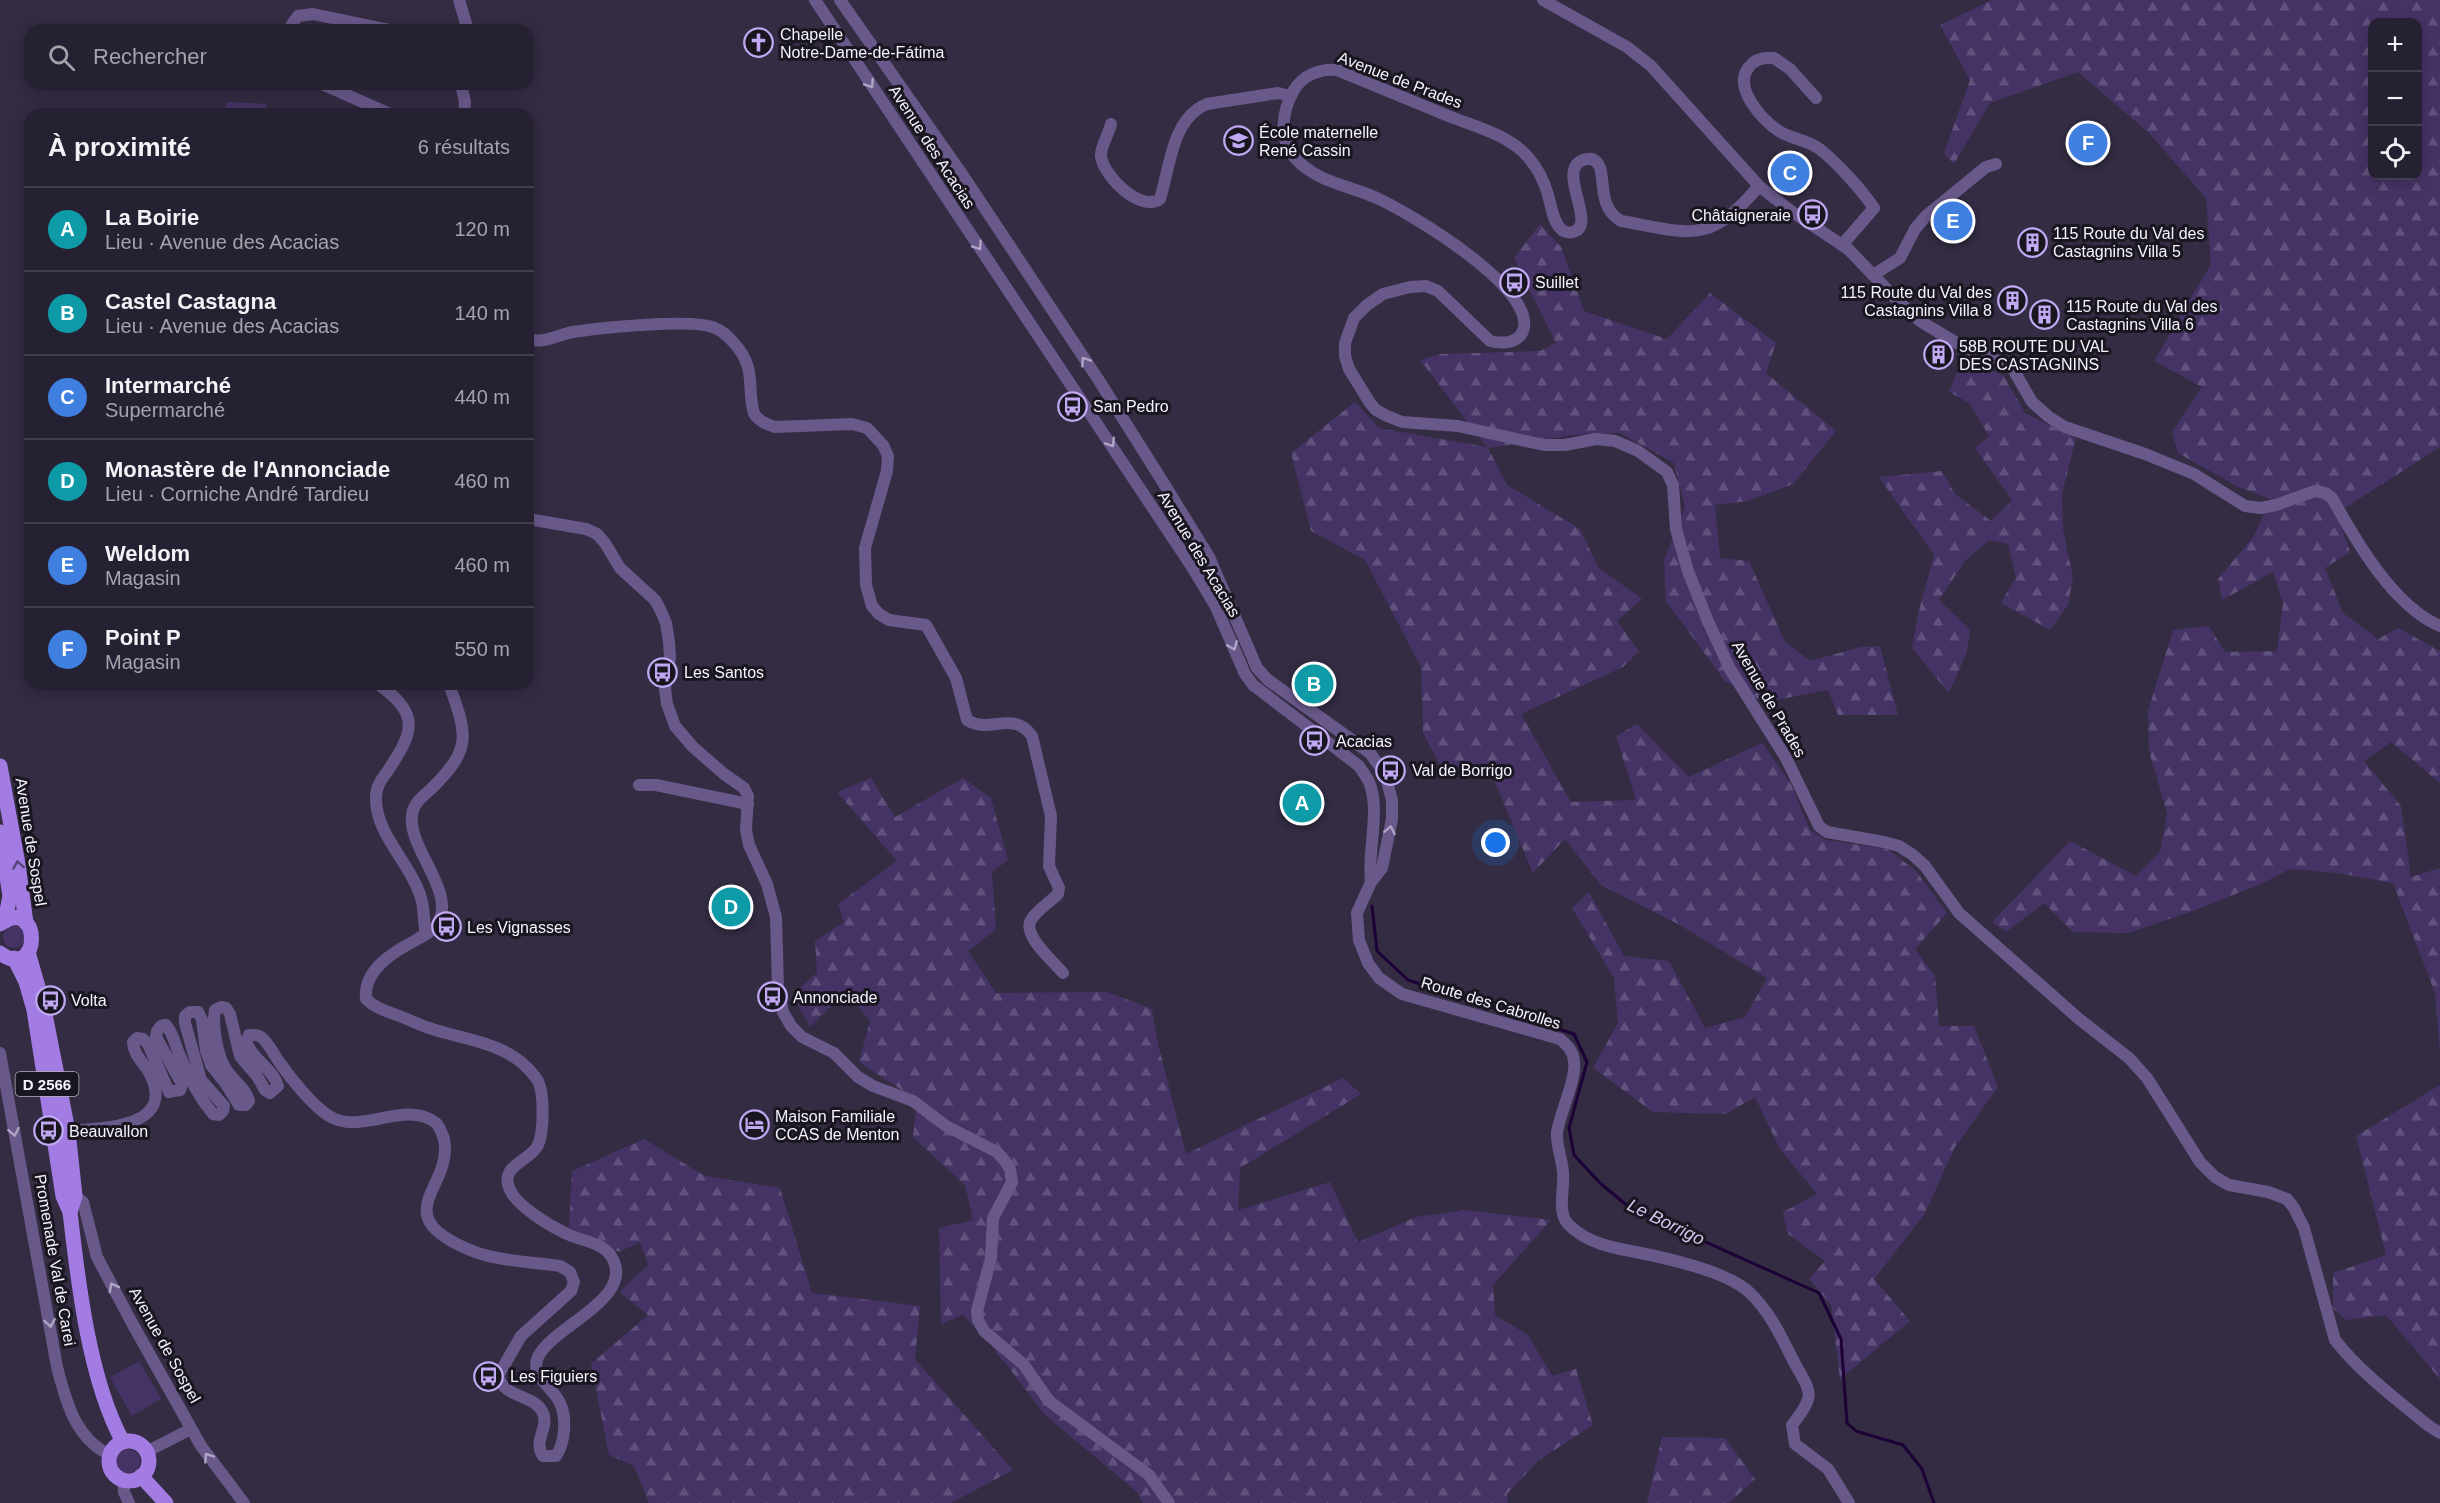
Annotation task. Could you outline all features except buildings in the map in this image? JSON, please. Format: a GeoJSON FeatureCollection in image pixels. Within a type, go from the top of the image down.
{"type":"FeatureCollection","features":[{"type":"Feature","properties":{"kind":"main road","name":"Avenue de Sospel"},"geometry":{"type":"LineString","coordinates":[[0,766],[26,923],[33,934],[32,947],[14,955]]}},
{"type":"Feature","properties":{"kind":"main road","name":"Avenue de Sospel"},"geometry":{"type":"LineString","coordinates":[[0,832],[10,896],[2,922]]}},
{"type":"Feature","properties":{"kind":"main road"},"geometry":{"type":"LineString","coordinates":[[2,922],[16,919],[26,923]]}},
{"type":"Feature","properties":{"kind":"main road","name":"Avenue de Sospel"},"geometry":{"type":"LineString","coordinates":[[14,955],[43,1004],[68,1131],[75,1196],[70,1212]]}},
{"type":"Feature","properties":{"kind":"main road","name":"Avenue de Sospel"},"geometry":{"type":"LineString","coordinates":[[14,955],[26,982],[34,1010],[63,1196],[70,1212],[90,1345],[111,1420],[123,1442]]}},
{"type":"Feature","properties":{"kind":"main road"},"geometry":{"type":"LineString","coordinates":[[123,1442],[139,1444],[146,1452],[147,1467],[141,1476],[133,1480],[117,1477],[110,1467],[110,1455],[117,1445],[123,1442]]}},
{"type":"Feature","properties":{"kind":"main road"},"geometry":{"type":"LineString","coordinates":[[141,1476],[166,1503]]}},
{"type":"Feature","properties":{"kind":"street"},"geometry":{"type":"LineString","coordinates":[[459,0],[466,24]]}},
{"type":"Feature","properties":{"kind":"street","name":"Avenue des Acacias"},"geometry":{"type":"LineString","coordinates":[[815,0],[1192,567],[1216,607],[1245,674],[1253,685],[1359,766],[1369,782],[1374,803],[1369,865],[1371,882]]}},
{"type":"Feature","properties":{"kind":"street","name":"Avenue des Acacias"},"geometry":{"type":"LineString","coordinates":[[840,0],[968,183],[1098,379],[1178,507],[1209,557],[1257,668],[1268,680],[1370,753],[1385,774],[1392,800],[1392,819],[1382,868],[1371,882]]}},
{"type":"Feature","properties":{"kind":"street"},"geometry":{"type":"LineString","coordinates":[[1543,0],[1627,47],[1651,66],[1759,186],[1791,211],[1842,245],[1920,321],[1956,343],[2013,369],[2032,402],[2049,417],[2065,427],[2145,454],[2194,474],[2245,506],[2261,508],[2315,491],[2325,493],[2332,498],[2376,567],[2409,607],[2440,626]]}},
{"type":"Feature","properties":{"kind":"street"},"geometry":{"type":"LineString","coordinates":[[291,24],[298,16],[313,14],[361,24]]}},
{"type":"Feature","properties":{"kind":"street"},"geometry":{"type":"LineString","coordinates":[[1816,98],[1790,69],[1774,58],[1756,60],[1749,66],[1742,81],[1746,96],[1773,126],[1780,132],[1821,150],[1874,208],[1842,245]]}},
{"type":"Feature","properties":{"kind":"street","name":"Avenue de Prades"},"geometry":{"type":"LineString","coordinates":[[1759,186],[1733,214],[1719,224],[1688,233],[1621,221],[1612,216],[1606,207],[1602,172],[1592,159],[1584,159],[1573,169],[1574,185],[1582,219],[1580,228],[1569,233],[1561,230],[1556,222],[1537,168],[1518,147],[1503,138],[1337,70],[1326,69],[1313,73],[1297,86],[1284,116],[1283,132],[1294,158],[1304,167],[1328,181],[1380,200],[1488,269],[1506,287],[1521,314],[1524,326],[1520,336],[1508,343],[1500,343],[1490,341],[1438,291],[1426,286],[1410,287],[1383,294],[1354,318],[1345,343],[1345,356],[1349,369],[1376,410],[1402,422],[1458,426],[1544,446],[1565,445],[1596,439],[1615,441],[1638,451],[1667,472],[1673,484],[1676,529],[1688,571],[1707,619],[1730,669],[1786,758],[1819,826],[1827,832],[1892,844],[1913,855],[1925,866],[1959,913],[2079,1019],[2129,1058],[2147,1078],[2199,1162],[2215,1177],[2229,1185],[2268,1192],[2287,1199],[2304,1228],[2335,1340],[2346,1355],[2440,1433]]}},
{"type":"Feature","properties":{"kind":"street"},"geometry":{"type":"LineString","coordinates":[[336,90],[376,108]]}},
{"type":"Feature","properties":{"kind":"street"},"geometry":{"type":"LineString","coordinates":[[462,90],[464,108]]}},
{"type":"Feature","properties":{"kind":"street"},"geometry":{"type":"LineString","coordinates":[[1111,124],[1100,154],[1104,166],[1121,187],[1146,203],[1154,204],[1160,199],[1181,127],[1198,107],[1278,93],[1291,96]]}},
{"type":"Feature","properties":{"kind":"street"},"geometry":{"type":"LineString","coordinates":[[1873,275],[1900,258],[1915,229],[1926,216],[1986,167],[1996,164]]}},
{"type":"Feature","properties":{"kind":"street"},"geometry":{"type":"LineString","coordinates":[[534,339],[544,340],[575,332],[663,324],[713,326],[745,355],[750,369],[752,404],[755,415],[763,423],[774,427],[852,424],[867,428],[883,444],[888,456],[887,471],[865,548],[866,585],[872,606],[889,620],[926,625],[956,678],[967,720],[974,725],[985,726],[1001,722],[1015,724],[1024,727],[1032,736],[1051,816],[1049,866],[1059,888],[1058,894],[1029,922],[1028,929],[1032,938],[1063,973]]}},
{"type":"Feature","properties":{"kind":"street"},"geometry":{"type":"LineString","coordinates":[[534,520],[586,529],[597,534],[620,568],[655,600],[666,623],[670,658],[665,689],[667,705],[675,726],[693,747],[744,788],[748,804],[746,830],[749,845],[773,902],[776,917],[779,999],[791,1026],[802,1037],[834,1053],[858,1077],[873,1086],[900,1094],[913,1101],[946,1126],[997,1152],[1010,1169],[1012,1182],[993,1218],[990,1258],[977,1311],[978,1320],[984,1331],[1024,1365],[1049,1401],[1149,1475],[1169,1503]]}},
{"type":"Feature","properties":{"kind":"street"},"geometry":{"type":"LineString","coordinates":[[386,690],[395,696],[404,708],[409,719],[409,733],[405,745],[377,786],[376,799],[379,816],[423,900],[426,934]]}},
{"type":"Feature","properties":{"kind":"street"},"geometry":{"type":"LineString","coordinates":[[68,1131],[118,1126],[134,1122],[150,1111],[155,1101],[155,1091],[150,1074],[134,1050],[133,1042],[137,1038],[143,1039],[148,1044],[169,1092],[180,1090],[182,1084],[156,1037],[160,1026],[166,1025],[171,1031],[179,1055],[204,1104],[213,1114],[219,1115],[224,1106],[208,1090],[197,1068],[184,1023],[185,1016],[190,1012],[198,1012],[202,1020],[206,1051],[211,1065],[239,1105],[246,1105],[249,1101],[247,1093],[224,1066],[220,1053],[214,1017],[215,1010],[220,1006],[226,1008],[230,1014],[234,1039],[240,1056],[257,1076],[265,1090],[270,1093],[278,1086],[276,1079],[248,1048],[246,1041],[249,1035],[257,1034],[263,1038],[282,1066],[315,1104],[339,1121],[350,1123],[410,1116],[436,1124],[442,1132],[445,1158],[427,1206],[430,1222],[437,1232],[471,1251],[488,1256],[560,1266],[570,1272],[574,1282],[571,1292],[521,1336],[498,1376],[501,1385],[507,1390],[537,1406],[543,1412],[545,1422],[538,1450],[543,1456],[556,1456],[561,1449],[563,1415],[560,1403],[540,1377],[536,1366],[538,1356],[547,1345],[585,1315],[613,1287],[618,1271],[609,1252],[599,1245],[568,1234],[540,1219],[510,1191],[507,1181],[510,1170],[538,1146],[543,1095],[540,1083],[532,1072],[499,1047],[432,1029],[374,1006],[366,999],[368,981],[384,960],[435,928],[441,916],[438,886],[415,838],[412,815],[416,803],[445,776],[459,757],[463,740],[460,717],[451,690]]}},
{"type":"Feature","properties":{"kind":"street"},"geometry":{"type":"LineString","coordinates":[[639,785],[656,785],[748,804]]}},
{"type":"Feature","properties":{"kind":"street","name":"Route des Cabrolles"},"geometry":{"type":"LineString","coordinates":[[1371,882],[1357,913],[1359,940],[1368,963],[1379,978],[1402,993],[1560,1040],[1570,1048],[1575,1063],[1557,1135],[1564,1174],[1562,1208],[1567,1224],[1581,1235],[1609,1247],[1657,1256],[1687,1265],[1737,1282],[1751,1294],[1779,1331],[1810,1392],[1808,1405],[1792,1425],[1795,1444],[1828,1469],[1850,1503]]}},
{"type":"Feature","properties":{"kind":"street","name":"Promenade Val de Carei"},"geometry":{"type":"LineString","coordinates":[[0,1053],[57,1367],[66,1403],[87,1440],[110,1455]]}},
{"type":"Feature","properties":{"kind":"street","name":"Avenue de Sospel"},"geometry":{"type":"LineString","coordinates":[[75,1196],[83,1202],[97,1257],[191,1429],[217,1471],[244,1503]]}},
{"type":"Feature","properties":{"kind":"street"},"geometry":{"type":"LineString","coordinates":[[146,1452],[191,1429]]}},
{"type":"Feature","properties":{"kind":"street"},"geometry":{"type":"LineString","coordinates":[[123,1479],[124,1492],[129,1503]]}},
{"type":"Feature","properties":{"kind":"green space"},"geometry":{"type":"Polygon","coordinates":[[[1992,0],[2440,0],[2440,447],[2337,513],[2350,552],[2325,568],[2343,613],[2378,639],[2398,628],[2440,651],[2440,783],[2391,742],[2364,761],[2401,806],[2411,877],[2440,868],[2440,1053],[2435,993],[2393,883],[2337,873],[2290,869],[2263,883],[2193,911],[2128,933],[2073,932],[2044,903],[2006,932],[1992,922],[2070,841],[2136,876],[2160,852],[2167,814],[2149,751],[2148,711],[2173,630],[2209,626],[2225,652],[2277,651],[2283,604],[2273,572],[2222,600],[2218,579],[2254,536],[2271,499],[2238,487],[2178,453],[2172,432],[2202,387],[2154,361],[2211,264],[2206,198],[2148,132],[2078,72],[1990,103],[1954,164],[1944,153],[1970,80],[1940,25],[1992,0]]]}},
{"type":"Feature","properties":{"kind":"green space"},"geometry":{"type":"Polygon","coordinates":[[[228,102],[266,104],[267,108],[224,108],[228,102]]]}},
{"type":"Feature","properties":{"kind":"green space"},"geometry":{"type":"Polygon","coordinates":[[[1540,224],[1561,247],[1584,311],[1667,339],[1710,293],[1776,343],[1766,373],[1836,431],[1793,484],[1748,501],[1715,505],[1720,558],[1749,561],[1785,642],[1810,661],[1861,647],[1880,646],[1898,715],[1838,715],[1828,690],[1764,702],[1725,681],[1666,601],[1664,560],[1685,507],[1674,463],[1620,433],[1573,435],[1488,448],[1507,485],[1580,529],[1598,567],[1642,599],[1617,621],[1639,651],[1623,667],[1521,714],[1571,802],[1636,800],[1616,736],[1637,724],[1689,777],[1762,743],[1791,784],[1810,830],[1826,840],[1887,849],[1915,870],[1947,913],[1915,949],[1935,976],[1939,1026],[1974,1026],[1998,1087],[1955,1147],[1924,1215],[1874,1279],[1910,1321],[1840,1379],[1831,1305],[1809,1279],[1825,1261],[1787,1233],[1783,1212],[1817,1194],[1780,1149],[1755,1097],[1726,1114],[1653,1112],[1593,1068],[1618,1023],[1614,978],[1572,908],[1589,892],[1624,956],[1669,961],[1705,1028],[1745,1017],[1767,978],[1678,924],[1601,885],[1565,839],[1533,873],[1489,768],[1441,767],[1423,733],[1421,667],[1365,560],[1311,531],[1291,453],[1355,402],[1379,428],[1487,447],[1420,360],[1441,354],[1540,351],[1556,343],[1514,258],[1540,224]]]}},
{"type":"Feature","properties":{"kind":"green space"},"geometry":{"type":"Polygon","coordinates":[[[1962,360],[2003,375],[2025,413],[2076,438],[2062,494],[2063,530],[2073,577],[2068,605],[2050,630],[2001,603],[2016,577],[2008,544],[1989,540],[1965,561],[1939,600],[1970,630],[1967,652],[1949,693],[1912,648],[1918,614],[1934,555],[1879,477],[1942,471],[1955,494],[1991,521],[2012,500],[1975,448],[1989,436],[1969,403],[1949,392],[1962,360]]]}},
{"type":"Feature","properties":{"kind":"green space"},"geometry":{"type":"Polygon","coordinates":[[[871,778],[895,817],[963,778],[991,798],[1008,860],[992,872],[996,929],[968,951],[996,993],[1107,992],[1152,1009],[1158,1044],[1186,1154],[1343,1078],[1361,1094],[1240,1168],[1238,1210],[1330,1182],[1358,1242],[1416,1217],[1465,1210],[1551,1220],[1493,1285],[1495,1315],[1528,1335],[1552,1376],[1576,1369],[1593,1425],[1539,1460],[1507,1494],[1508,1503],[1143,1503],[1137,1492],[1045,1415],[992,1346],[963,1315],[941,1324],[939,1228],[973,1220],[965,1185],[913,1137],[917,1100],[859,1062],[870,1021],[846,991],[810,1027],[792,995],[817,973],[815,941],[844,922],[838,904],[897,861],[837,792],[871,778]]]}},
{"type":"Feature","properties":{"kind":"green space"},"geometry":{"type":"Polygon","coordinates":[[[14,926],[22,929],[25,937],[22,945],[14,948],[6,945],[3,937],[6,929],[14,926]]]}},
{"type":"Feature","properties":{"kind":"green space"},"geometry":{"type":"Polygon","coordinates":[[[2440,1085],[2440,1379],[2386,1315],[2346,1320],[2333,1308],[2333,1273],[2386,1255],[2356,1136],[2440,1085]]]}},
{"type":"Feature","properties":{"kind":"green space"},"geometry":{"type":"Polygon","coordinates":[[[644,1139],[705,1176],[780,1188],[812,1293],[920,1306],[915,1359],[1013,1470],[951,1503],[649,1503],[634,1466],[609,1455],[591,1364],[648,1315],[619,1292],[648,1265],[640,1242],[619,1252],[569,1228],[572,1171],[644,1139]]]}},
{"type":"Feature","properties":{"kind":"green space"},"geometry":{"type":"Polygon","coordinates":[[[139,1361],[161,1399],[132,1416],[110,1377],[139,1361]]]}},
{"type":"Feature","properties":{"kind":"green space"},"geometry":{"type":"Polygon","coordinates":[[[1662,1437],[1725,1438],[1755,1479],[1729,1503],[1647,1503],[1662,1437]]]}},
{"type":"Feature","properties":{"kind":"green space"},"geometry":{"type":"Polygon","coordinates":[[[128,1449],[136,1453],[140,1461],[136,1469],[128,1473],[120,1469],[116,1461],[120,1453],[128,1449]]]}},
{"type":"Feature","properties":{"kind":"waterway","name":"Le Borrigo"},"geometry":{"type":"LineString","coordinates":[[1372,906],[1377,951],[1408,980],[1574,1034],[1587,1062],[1569,1128],[1574,1155],[1600,1183],[1630,1208],[1819,1293],[1841,1339],[1847,1423],[1856,1431],[1903,1445],[1922,1469],[1934,1503]]}},
{"type":"Feature","properties":{"kind":"place","name":"Chapelle Notre-Dame-de-Fátima"},"geometry":{"type":"Point","coordinates":[759,43]}},
{"type":"Feature","properties":{"kind":"place","name":"École maternelle René Cassin"},"geometry":{"type":"Point","coordinates":[1238,141]}},
{"type":"Feature","properties":{"kind":"place","name":"Point P"},"geometry":{"type":"Point","coordinates":[2088,143]}},
{"type":"Feature","properties":{"kind":"place","name":"Intermarché"},"geometry":{"type":"Point","coordinates":[1790,173]}},
{"type":"Feature","properties":{"kind":"place","name":"Châtaigneraie"},"geometry":{"type":"Point","coordinates":[1812,215]}},
{"type":"Feature","properties":{"kind":"place","name":"Weldom"},"geometry":{"type":"Point","coordinates":[1953,221]}},
{"type":"Feature","properties":{"kind":"place","name":"115 Route du Val des Castagnins Villa 5"},"geometry":{"type":"Point","coordinates":[2032,242]}},
{"type":"Feature","properties":{"kind":"place","name":"Suillet"},"geometry":{"type":"Point","coordinates":[1514,282]}},
{"type":"Feature","properties":{"kind":"place","name":"115 Route du Val des Castagnins Villa 8"},"geometry":{"type":"Point","coordinates":[2013,301]}},
{"type":"Feature","properties":{"kind":"place","name":"115 Route du Val des Castagnins Villa 6"},"geometry":{"type":"Point","coordinates":[2045,315]}},
{"type":"Feature","properties":{"kind":"place","name":"58B ROUTE DU VAL DES CASTAGNINS"},"geometry":{"type":"Point","coordinates":[1938,355]}},
{"type":"Feature","properties":{"kind":"place","name":"San Pedro"},"geometry":{"type":"Point","coordinates":[1072,406]}},
{"type":"Feature","properties":{"kind":"place","name":"Les Santos"},"geometry":{"type":"Point","coordinates":[663,672]}},
{"type":"Feature","properties":{"kind":"place","name":"Castel Castagna"},"geometry":{"type":"Point","coordinates":[1314,684]}},
{"type":"Feature","properties":{"kind":"place","name":"Acacias"},"geometry":{"type":"Point","coordinates":[1315,741]}},
{"type":"Feature","properties":{"kind":"place","name":"Val de Borrigo"},"geometry":{"type":"Point","coordinates":[1391,770]}},
{"type":"Feature","properties":{"kind":"place","name":"La Boirie"},"geometry":{"type":"Point","coordinates":[1302,803]}},
{"type":"Feature","properties":{"kind":"place","name":"Monastère de l'Annonciade"},"geometry":{"type":"Point","coordinates":[731,907]}},
{"type":"Feature","properties":{"kind":"place","name":"Les Vignasses"},"geometry":{"type":"Point","coordinates":[446,927]}},
{"type":"Feature","properties":{"kind":"place","name":"Annonciade"},"geometry":{"type":"Point","coordinates":[772,997]}},
{"type":"Feature","properties":{"kind":"place","name":"Volta"},"geometry":{"type":"Point","coordinates":[50,1000]}},
{"type":"Feature","properties":{"kind":"place","name":"Maison Familiale CCAS de Menton"},"geometry":{"type":"Point","coordinates":[754,1125]}},
{"type":"Feature","properties":{"kind":"place","name":"Beauvallon"},"geometry":{"type":"Point","coordinates":[48,1131]}},
{"type":"Feature","properties":{"kind":"place","name":"Les Figuiers"},"geometry":{"type":"Point","coordinates":[489,1376]}}]}
